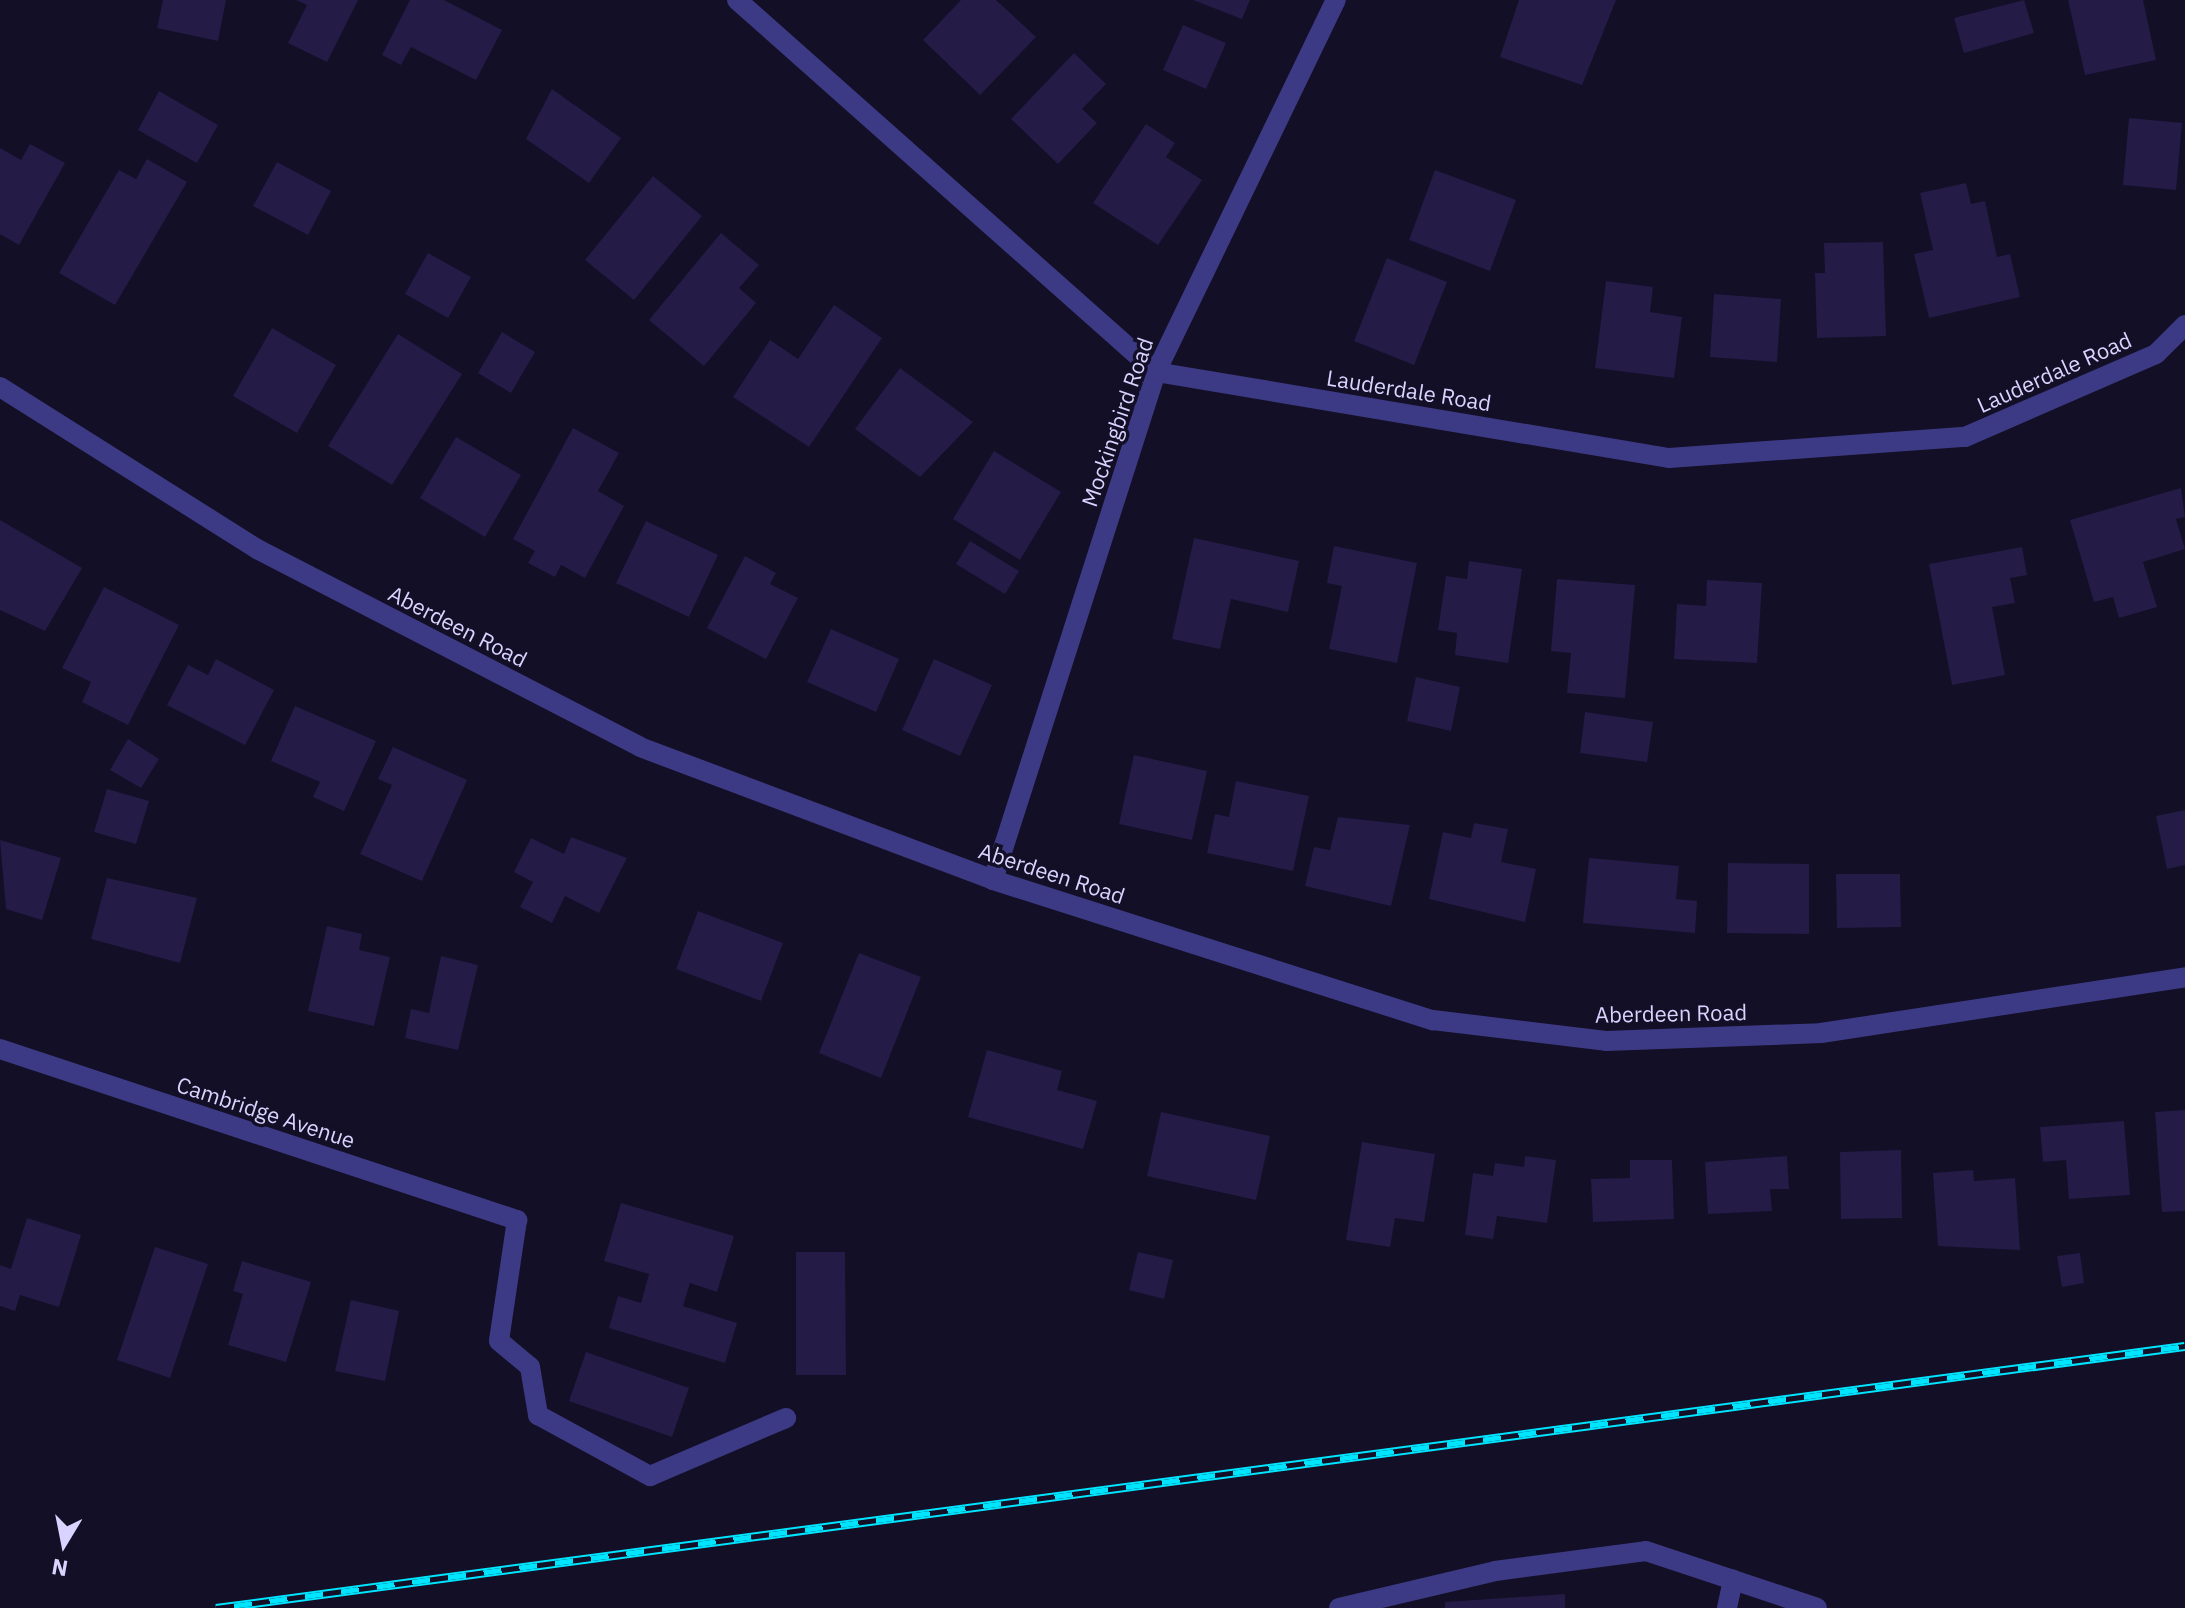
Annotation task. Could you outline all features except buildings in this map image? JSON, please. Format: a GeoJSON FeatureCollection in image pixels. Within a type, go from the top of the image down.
{"type":"FeatureCollection","features":[{"type":"Feature","properties":{"kind":"street"},"geometry":{"type":"LineString","coordinates":[[737,0],[1156,372]]}},
{"type":"Feature","properties":{"kind":"street","name":"Mockingbird Road"},"geometry":{"type":"LineString","coordinates":[[993,880],[1156,372],[1336,0]]}},
{"type":"Feature","properties":{"kind":"street","name":"Lauderdale Road"},"geometry":{"type":"LineString","coordinates":[[1156,372],[1669,458],[1965,437],[2156,354],[2185,325]]}},
{"type":"Feature","properties":{"kind":"street","name":"Aberdeen Road"},"geometry":{"type":"LineString","coordinates":[[0,387],[257,549],[640,747],[993,880],[1433,1020],[1606,1041],[1821,1033],[2185,977]]}},
{"type":"Feature","properties":{"kind":"street","name":"Cambridge Avenue"},"geometry":{"type":"LineString","coordinates":[[0,1049],[517,1220],[499,1341],[530,1367],[538,1415],[650,1476],[786,1418]]}},
{"type":"Feature","properties":{"kind":"street"},"geometry":{"type":"LineString","coordinates":[[1339,1608],[1495,1571],[1646,1551],[1817,1608]]}},
{"type":"Feature","properties":{"kind":"street"},"geometry":{"type":"LineString","coordinates":[[1727,1608],[1733,1580]]}},
{"type":"Feature","properties":{"kind":"railway"},"geometry":{"type":"LineString","coordinates":[[216,1608],[2185,1346]]}}]}
